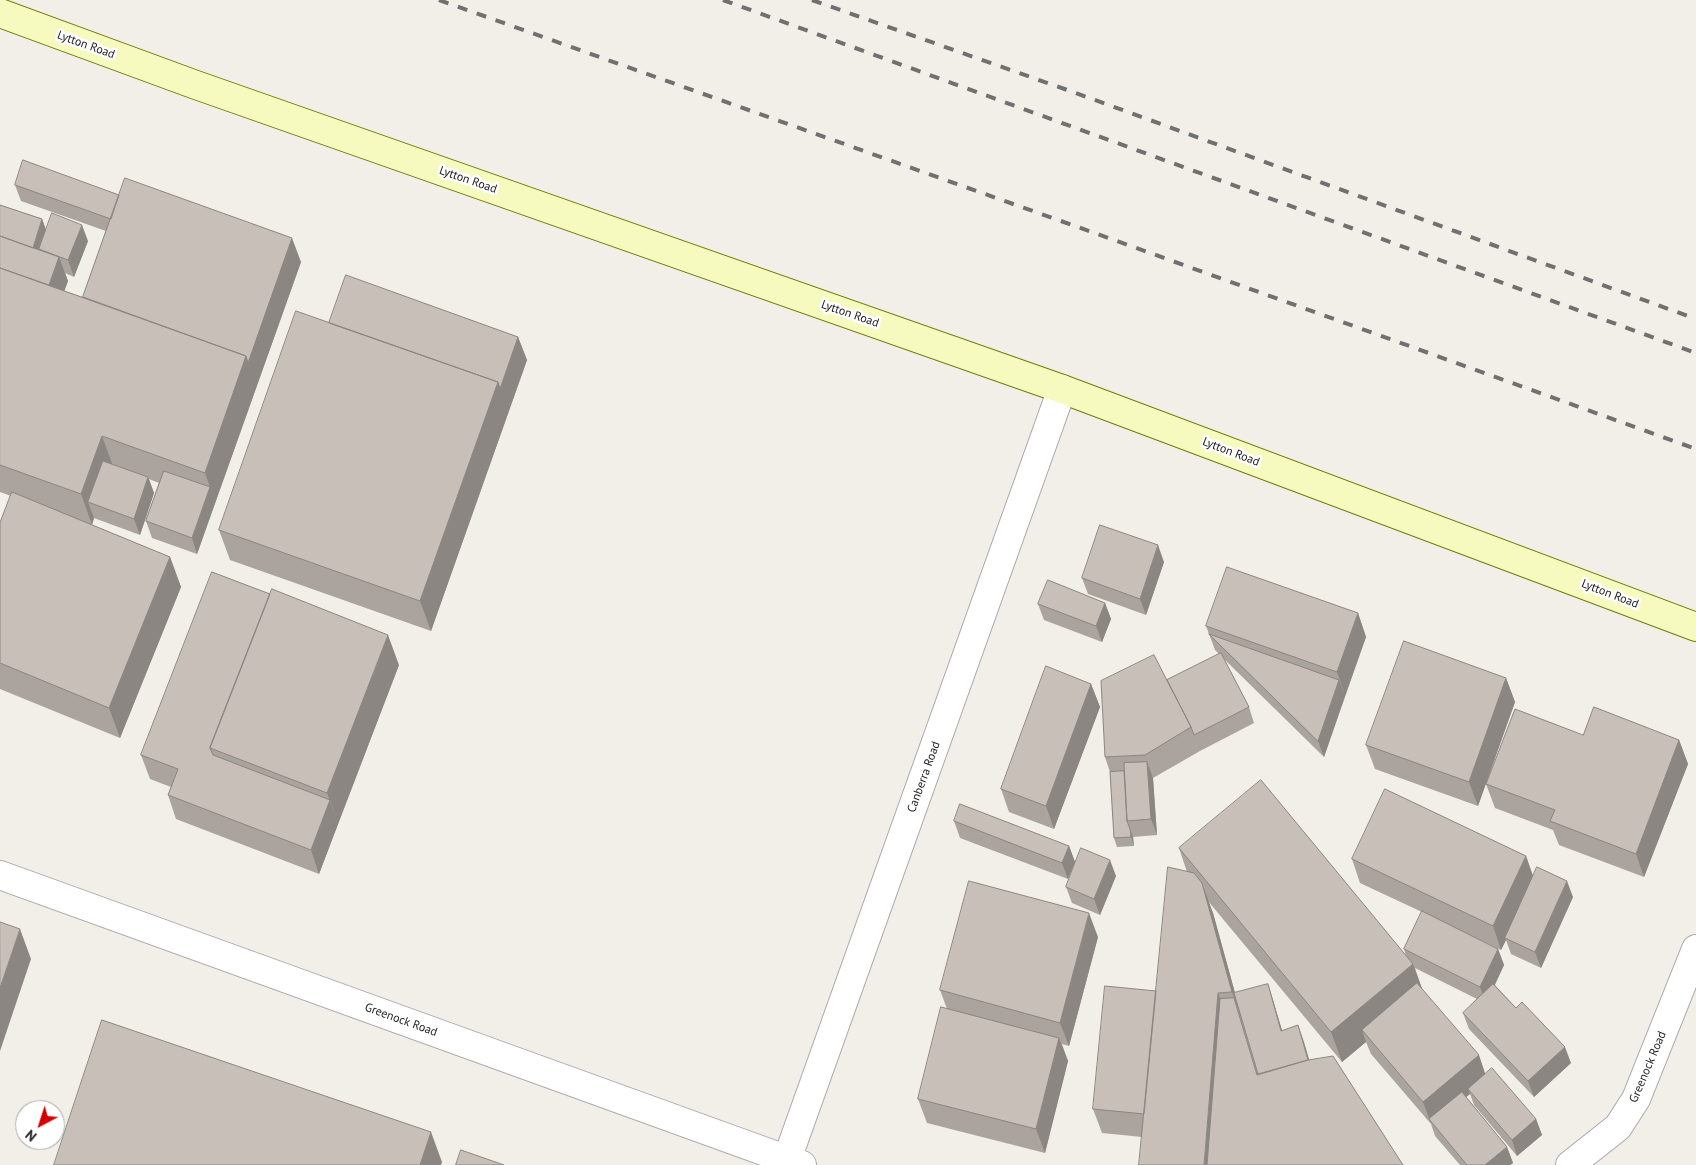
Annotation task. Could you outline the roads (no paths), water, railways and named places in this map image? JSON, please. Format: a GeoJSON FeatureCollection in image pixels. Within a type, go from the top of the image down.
{"type":"FeatureCollection","features":[{"type":"Feature","properties":{"kind":"main road","name":"Lytton Road"},"geometry":{"type":"LineString","coordinates":[[0,13],[196,85],[1062,389],[1696,626]]}},
{"type":"Feature","properties":{"kind":"street","name":"Canberra Road"},"geometry":{"type":"LineString","coordinates":[[791,1163],[1062,389]]}},
{"type":"Feature","properties":{"kind":"street","name":"Greenock Road"},"geometry":{"type":"LineString","coordinates":[[0,876],[791,1163]]}},
{"type":"Feature","properties":{"kind":"street","name":"Greenock Road"},"geometry":{"type":"LineString","coordinates":[[1570,1165],[1618,1127],[1636,1099],[1696,949]]}},
{"type":"Feature","properties":{"kind":"railway"},"geometry":{"type":"LineString","coordinates":[[439,0],[1696,449]]}},
{"type":"Feature","properties":{"kind":"railway"},"geometry":{"type":"LineString","coordinates":[[723,0],[1696,353]]}},
{"type":"Feature","properties":{"kind":"railway"},"geometry":{"type":"LineString","coordinates":[[812,0],[1073,92],[1696,319]]}}]}
